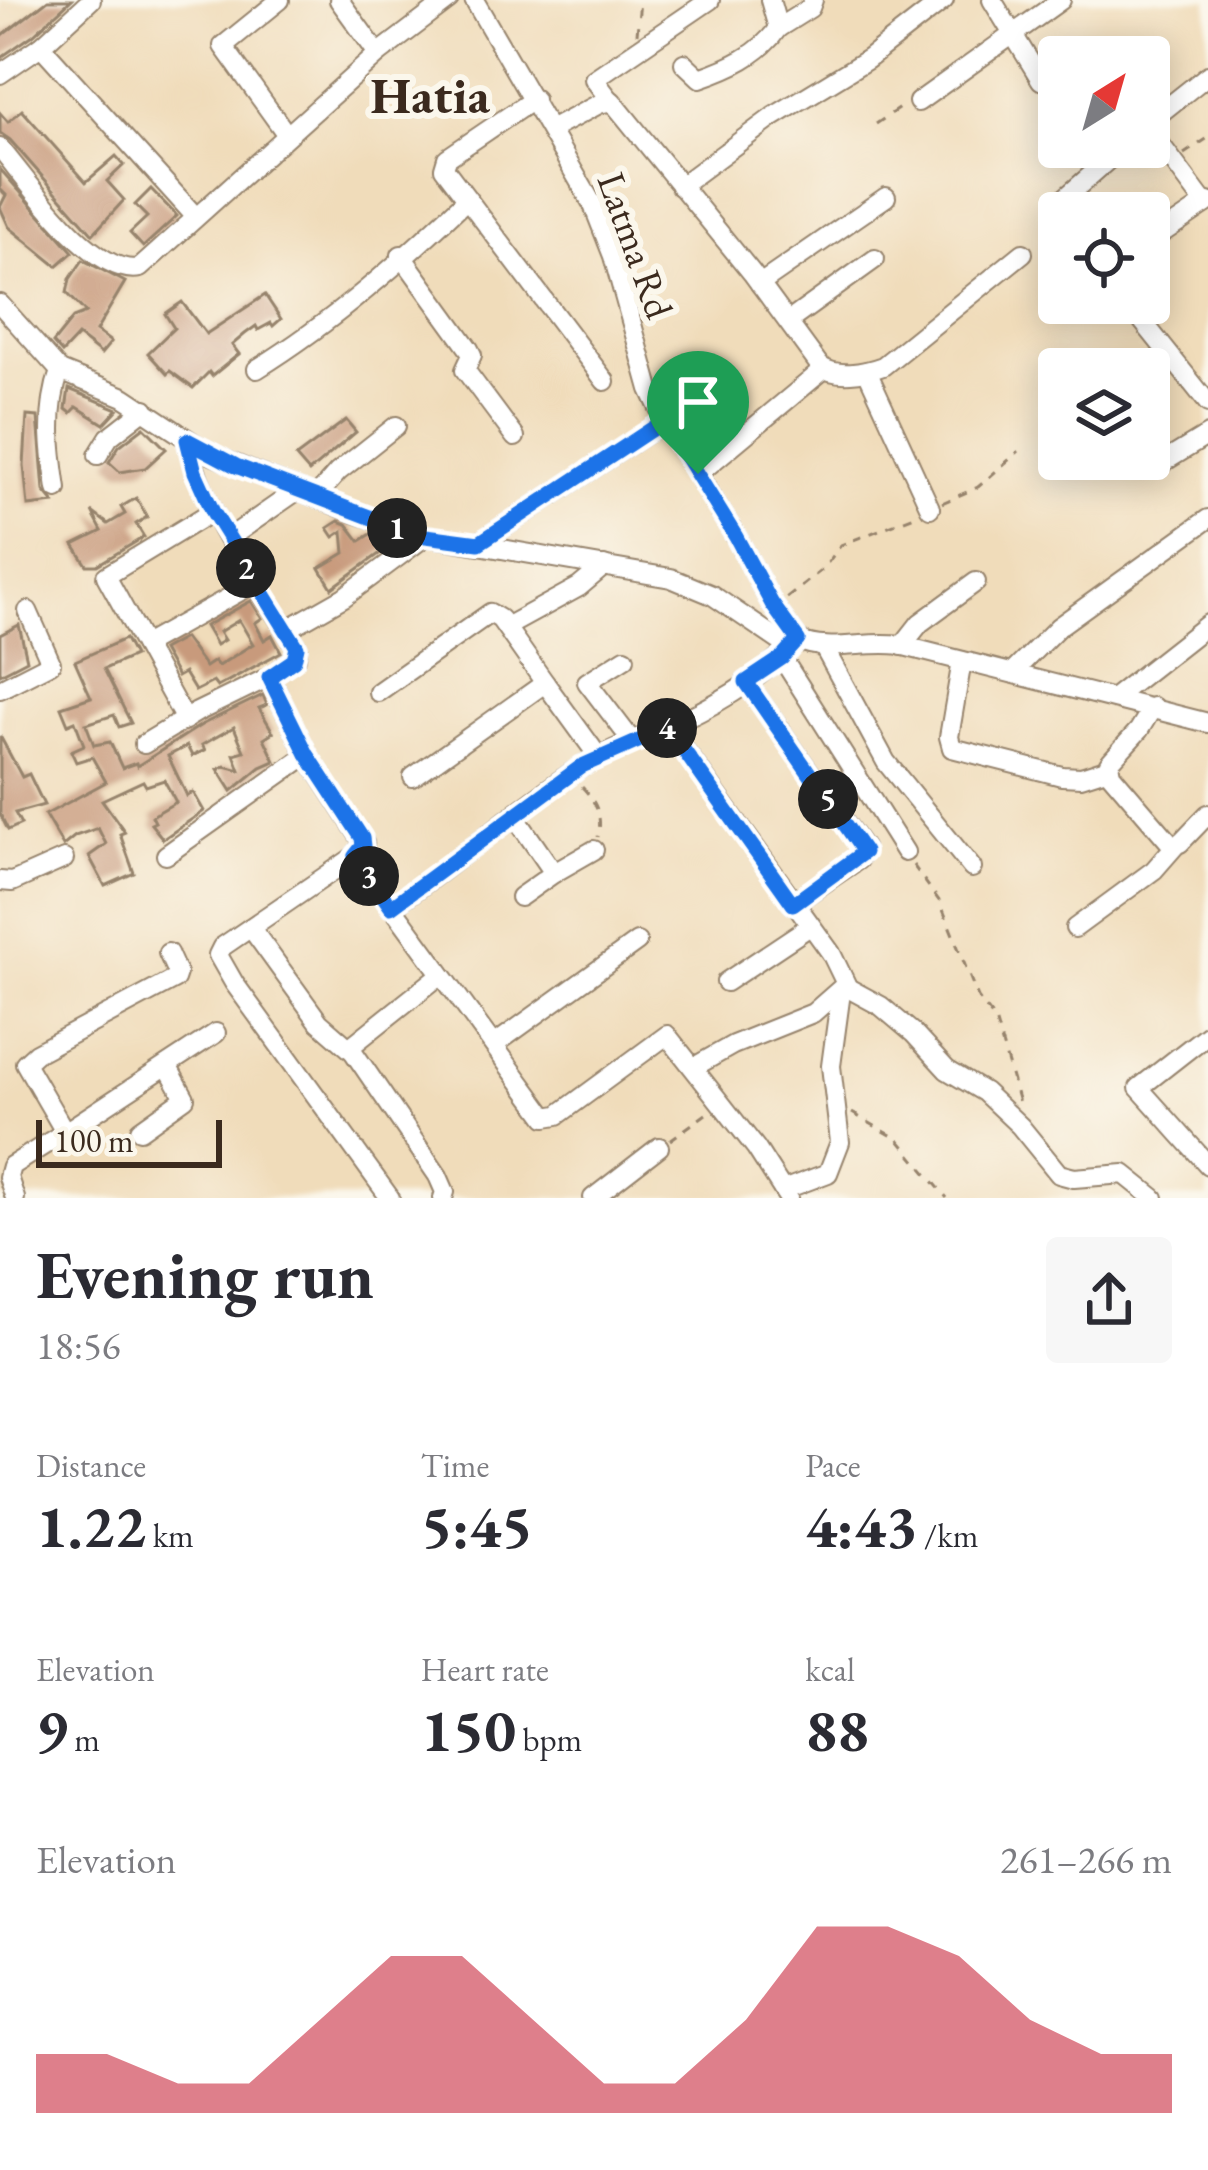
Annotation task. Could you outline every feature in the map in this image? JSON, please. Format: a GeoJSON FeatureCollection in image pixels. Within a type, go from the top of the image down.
{"type":"FeatureCollection","features":[{"type":"Feature","properties":{"kind":"street"},"geometry":{"type":"LineString","coordinates":[[0,74],[91,0]]}},
{"type":"Feature","properties":{"kind":"street"},"geometry":{"type":"LineString","coordinates":[[280,0],[223,46],[286,135]]}},
{"type":"Feature","properties":{"kind":"street"},"geometry":{"type":"LineString","coordinates":[[339,0],[378,54]]}},
{"type":"Feature","properties":{"kind":"street"},"geometry":{"type":"LineString","coordinates":[[0,148],[64,223],[113,266],[134,270],[148,264],[195,216],[378,54],[449,0]]}},
{"type":"Feature","properties":{"kind":"street","name":"Latma Rd"},"geometry":{"type":"LineString","coordinates":[[475,0],[552,129],[603,228],[644,371],[664,421],[772,604],[790,649],[905,852]]}},
{"type":"Feature","properties":{"kind":"street"},"geometry":{"type":"LineString","coordinates":[[710,0],[594,79],[760,284],[823,370]]}},
{"type":"Feature","properties":{"kind":"street"},"geometry":{"type":"LineString","coordinates":[[770,0],[778,28]]}},
{"type":"Feature","properties":{"kind":"street"},"geometry":{"type":"LineString","coordinates":[[684,63],[696,78],[723,70],[762,46],[778,28],[810,8],[813,0]]}},
{"type":"Feature","properties":{"kind":"street"},"geometry":{"type":"LineString","coordinates":[[680,186],[773,117],[868,59],[944,0]]}},
{"type":"Feature","properties":{"kind":"street"},"geometry":{"type":"LineString","coordinates":[[992,0],[1038,74]]}},
{"type":"Feature","properties":{"kind":"street"},"geometry":{"type":"LineString","coordinates":[[917,102],[1060,0]]}},
{"type":"Feature","properties":{"kind":"street"},"geometry":{"type":"LineString","coordinates":[[40,46],[195,216]]}},
{"type":"Feature","properties":{"kind":"street"},"geometry":{"type":"LineString","coordinates":[[1170,108],[1208,75]]}},
{"type":"Feature","properties":{"kind":"street"},"geometry":{"type":"LineString","coordinates":[[535,99],[447,158],[446,173],[605,381]]}},
{"type":"Feature","properties":{"kind":"street"},"geometry":{"type":"LineString","coordinates":[[552,129],[610,100]]}},
{"type":"Feature","properties":{"kind":"street"},"geometry":{"type":"LineString","coordinates":[[1170,154],[1207,203],[1170,228]]}},
{"type":"Feature","properties":{"kind":"street"},"geometry":{"type":"LineString","coordinates":[[1072,192],[1099,168]]}},
{"type":"Feature","properties":{"kind":"street"},"geometry":{"type":"LineString","coordinates":[[760,284],[886,197]]}},
{"type":"Feature","properties":{"kind":"street"},"geometry":{"type":"LineString","coordinates":[[256,369],[339,311],[466,199]]}},
{"type":"Feature","properties":{"kind":"street"},"geometry":{"type":"LineString","coordinates":[[698,474],[823,370],[867,371],[892,359],[1022,253]]}},
{"type":"Feature","properties":{"kind":"street"},"geometry":{"type":"LineString","coordinates":[[401,255],[466,343],[472,355],[465,370],[515,437]]}},
{"type":"Feature","properties":{"kind":"street"},"geometry":{"type":"LineString","coordinates":[[789,322],[875,260]]}},
{"type":"Feature","properties":{"kind":"street"},"geometry":{"type":"LineString","coordinates":[[0,304],[60,371],[145,409],[210,454],[426,536],[692,584],[790,649]]}},
{"type":"Feature","properties":{"kind":"street"},"geometry":{"type":"LineString","coordinates":[[1145,324],[1207,399]]}},
{"type":"Feature","properties":{"kind":"street"},"geometry":{"type":"LineString","coordinates":[[57,489],[50,436],[60,371]]}},
{"type":"Feature","properties":{"kind":"street"},"geometry":{"type":"LineString","coordinates":[[867,371],[930,508]]}},
{"type":"Feature","properties":{"kind":"street"},"geometry":{"type":"LineString","coordinates":[[98,454],[109,436],[145,409]]}},
{"type":"Feature","properties":{"kind":"street"},"geometry":{"type":"LineString","coordinates":[[479,543],[664,421]]}},
{"type":"Feature","properties":{"kind":"street"},"geometry":{"type":"LineString","coordinates":[[229,538],[307,493],[396,426]]}},
{"type":"Feature","properties":{"kind":"street"},"geometry":{"type":"LineString","coordinates":[[1170,458],[1208,435]]}},
{"type":"Feature","properties":{"kind":"street"},"geometry":{"type":"LineString","coordinates":[[144,744],[269,677],[296,657],[297,647],[213,512],[187,440]]}},
{"type":"Feature","properties":{"kind":"street"},"geometry":{"type":"LineString","coordinates":[[185,720],[106,576],[213,512]]}},
{"type":"Feature","properties":{"kind":"street"},"geometry":{"type":"LineString","coordinates":[[1013,672],[1058,627],[1208,519]]}},
{"type":"Feature","properties":{"kind":"street"},"geometry":{"type":"LineString","coordinates":[[286,630],[344,597],[426,536]]}},
{"type":"Feature","properties":{"kind":"street"},"geometry":{"type":"LineString","coordinates":[[506,627],[579,587],[604,566]]}},
{"type":"Feature","properties":{"kind":"street"},"geometry":{"type":"LineString","coordinates":[[902,646],[920,623],[976,582]]}},
{"type":"Feature","properties":{"kind":"street"},"geometry":{"type":"LineString","coordinates":[[144,645],[255,583]]}},
{"type":"Feature","properties":{"kind":"street"},"geometry":{"type":"LineString","coordinates":[[0,688],[51,663],[28,611]]}},
{"type":"Feature","properties":{"kind":"street"},"geometry":{"type":"LineString","coordinates":[[378,692],[484,616],[496,614],[545,683],[590,761]]}},
{"type":"Feature","properties":{"kind":"street"},"geometry":{"type":"LineString","coordinates":[[1115,697],[1208,624]]}},
{"type":"Feature","properties":{"kind":"street"},"geometry":{"type":"LineString","coordinates":[[391,907],[590,761],[668,728],[746,682],[790,649],[865,642],[902,646],[1208,723]]}},
{"type":"Feature","properties":{"kind":"street"},"geometry":{"type":"LineString","coordinates":[[824,646],[886,761],[972,868]]}},
{"type":"Feature","properties":{"kind":"street"},"geometry":{"type":"LineString","coordinates":[[625,658],[587,682],[632,741]]}},
{"type":"Feature","properties":{"kind":"street"},"geometry":{"type":"LineString","coordinates":[[962,661],[949,737],[952,748],[1062,776],[1108,768],[1153,707]]}},
{"type":"Feature","properties":{"kind":"street"},"geometry":{"type":"LineString","coordinates":[[269,677],[307,754],[363,846],[222,947],[219,960],[390,1198]]}},
{"type":"Feature","properties":{"kind":"street"},"geometry":{"type":"LineString","coordinates":[[746,682],[863,848],[858,860],[793,904]]}},
{"type":"Feature","properties":{"kind":"street"},"geometry":{"type":"LineString","coordinates":[[413,777],[545,683]]}},
{"type":"Feature","properties":{"kind":"street"},"geometry":{"type":"LineString","coordinates":[[355,856],[548,1119],[665,1035],[722,1103],[786,1194],[820,1179],[832,1168],[840,1142],[831,1061],[844,989],[831,952],[668,728]]}},
{"type":"Feature","properties":{"kind":"street"},"geometry":{"type":"LineString","coordinates":[[166,855],[307,754]]}},
{"type":"Feature","properties":{"kind":"street"},"geometry":{"type":"LineString","coordinates":[[1108,768],[1157,832],[1175,845]]}},
{"type":"Feature","properties":{"kind":"street"},"geometry":{"type":"LineString","coordinates":[[1075,928],[1154,870],[1208,814]]}},
{"type":"Feature","properties":{"kind":"street"},"geometry":{"type":"LineString","coordinates":[[514,815],[554,873]]}},
{"type":"Feature","properties":{"kind":"street"},"geometry":{"type":"LineString","coordinates":[[520,897],[594,850]]}},
{"type":"Feature","properties":{"kind":"street"},"geometry":{"type":"LineString","coordinates":[[0,881],[12,882],[64,859]]}},
{"type":"Feature","properties":{"kind":"street"},"geometry":{"type":"LineString","coordinates":[[726,982],[809,926]]}},
{"type":"Feature","properties":{"kind":"street"},"geometry":{"type":"LineString","coordinates":[[251,928],[319,1022],[350,1049],[438,1176],[443,1198]]}},
{"type":"Feature","properties":{"kind":"street"},"geometry":{"type":"LineString","coordinates":[[494,1045],[637,942]]}},
{"type":"Feature","properties":{"kind":"street"},"geometry":{"type":"LineString","coordinates":[[65,1132],[25,1063],[175,979],[168,953]]}},
{"type":"Feature","properties":{"kind":"street"},"geometry":{"type":"LineString","coordinates":[[350,1049],[440,976]]}},
{"type":"Feature","properties":{"kind":"street"},"geometry":{"type":"LineString","coordinates":[[844,989],[881,1006],[947,1070],[984,1092],[1020,1126],[1059,1174],[1074,1178],[1124,1174],[1154,1198]]}},
{"type":"Feature","properties":{"kind":"street"},"geometry":{"type":"LineString","coordinates":[[694,1067],[734,1045],[800,1020],[844,989]]}},
{"type":"Feature","properties":{"kind":"street"},"geometry":{"type":"LineString","coordinates":[[15,1198],[8,1177],[11,1166],[216,1034]]}},
{"type":"Feature","properties":{"kind":"street"},"geometry":{"type":"LineString","coordinates":[[1208,1034],[1139,1088],[1208,1165]]}},
{"type":"Feature","properties":{"kind":"street"},"geometry":{"type":"LineString","coordinates":[[140,1130],[185,1098],[168,1067]]}},
{"type":"Feature","properties":{"kind":"street"},"geometry":{"type":"LineString","coordinates":[[601,1196],[659,1147]]}},
{"type":"Feature","properties":{"kind":"path"},"geometry":{"type":"LineString","coordinates":[[876,124],[905,104],[917,102]]}},
{"type":"Feature","properties":{"kind":"path"},"geometry":{"type":"LineString","coordinates":[[1178,159],[1208,138]]}},
{"type":"Feature","properties":{"kind":"path"},"geometry":{"type":"LineString","coordinates":[[772,604],[809,581],[842,545],[978,488],[1018,451]]}},
{"type":"Feature","properties":{"kind":"path"},"geometry":{"type":"LineString","coordinates":[[590,761],[580,780],[599,816],[594,850]]}},
{"type":"Feature","properties":{"kind":"path"},"geometry":{"type":"LineString","coordinates":[[905,852],[940,902],[978,998],[995,1020],[1016,1082],[1020,1126]]}},
{"type":"Feature","properties":{"kind":"path"},"geometry":{"type":"LineString","coordinates":[[659,1147],[722,1103]]}},
{"type":"Feature","properties":{"kind":"path"},"geometry":{"type":"LineString","coordinates":[[835,1103],[898,1138],[947,1198]]}},
{"type":"Feature","properties":{"kind":"building"},"geometry":{"type":"Polygon","coordinates":[[[48,0],[71,0],[0,58],[0,37],[48,0]]]}},
{"type":"Feature","properties":{"kind":"building"},"geometry":{"type":"Polygon","coordinates":[[[22,110],[86,182],[116,156],[124,165],[107,181],[124,200],[93,234],[0,133],[0,113],[8,122],[22,110]]]}},
{"type":"Feature","properties":{"kind":"building"},"geometry":{"type":"Polygon","coordinates":[[[0,169],[73,252],[57,266],[9,227],[0,207],[6,195],[0,189],[0,169]]]}},
{"type":"Feature","properties":{"kind":"building"},"geometry":{"type":"Polygon","coordinates":[[[151,189],[177,216],[143,247],[130,233],[147,217],[135,205],[151,189]]]}},
{"type":"Feature","properties":{"kind":"building"},"geometry":{"type":"Polygon","coordinates":[[[83,260],[125,282],[96,331],[111,342],[101,354],[78,336],[62,353],[53,343],[73,318],[86,313],[67,293],[83,260]]]}},
{"type":"Feature","properties":{"kind":"building"},"geometry":{"type":"Polygon","coordinates":[[[265,295],[281,319],[245,334],[232,345],[239,354],[193,388],[170,371],[167,374],[148,353],[174,328],[165,314],[182,302],[206,334],[265,295]]]}},
{"type":"Feature","properties":{"kind":"building"},"geometry":{"type":"Polygon","coordinates":[[[69,389],[118,409],[104,424],[77,407],[71,413],[66,409],[69,389]]]}},
{"type":"Feature","properties":{"kind":"building"},"geometry":{"type":"Polygon","coordinates":[[[27,416],[38,417],[44,491],[54,503],[28,506],[27,416]]]}},
{"type":"Feature","properties":{"kind":"building"},"geometry":{"type":"Polygon","coordinates":[[[346,420],[356,432],[309,472],[296,457],[346,420]]]}},
{"type":"Feature","properties":{"kind":"building"},"geometry":{"type":"Polygon","coordinates":[[[144,427],[166,449],[145,468],[120,472],[109,462],[119,446],[144,427]]]}},
{"type":"Feature","properties":{"kind":"building"},"geometry":{"type":"Polygon","coordinates":[[[136,498],[147,517],[136,524],[144,537],[97,565],[87,565],[74,545],[102,531],[92,512],[108,524],[125,514],[121,507],[136,498]]]}},
{"type":"Feature","properties":{"kind":"building"},"geometry":{"type":"Polygon","coordinates":[[[339,521],[360,541],[373,533],[397,541],[332,588],[320,568],[345,553],[343,531],[334,537],[328,528],[339,521]]]}},
{"type":"Feature","properties":{"kind":"building"},"geometry":{"type":"Polygon","coordinates":[[[251,601],[262,618],[255,623],[264,640],[272,635],[281,652],[217,687],[213,682],[195,691],[184,673],[177,677],[162,650],[184,638],[205,667],[214,661],[218,666],[253,644],[239,620],[219,632],[224,640],[216,645],[205,626],[251,601]]]}},
{"type":"Feature","properties":{"kind":"building"},"geometry":{"type":"Polygon","coordinates":[[[19,625],[27,660],[0,674],[0,635],[19,625]]]}},
{"type":"Feature","properties":{"kind":"building"},"geometry":{"type":"Polygon","coordinates":[[[125,639],[134,656],[104,669],[131,723],[119,727],[114,715],[86,724],[94,745],[110,742],[122,768],[137,766],[203,724],[263,695],[267,705],[259,708],[273,732],[264,738],[275,761],[232,791],[218,769],[240,770],[234,754],[244,751],[234,727],[192,756],[187,746],[168,756],[187,796],[193,792],[204,811],[163,839],[151,824],[155,822],[152,816],[176,802],[164,780],[146,786],[143,781],[102,800],[125,832],[120,834],[134,873],[105,886],[89,856],[106,844],[98,828],[63,846],[45,815],[106,782],[92,757],[76,762],[71,751],[84,745],[75,721],[68,724],[61,707],[91,697],[75,661],[125,639]]]}},
{"type":"Feature","properties":{"kind":"building"},"geometry":{"type":"Polygon","coordinates":[[[0,736],[22,777],[29,774],[44,805],[15,813],[21,824],[8,830],[0,814],[0,736]]]}},
{"type":"Feature","properties":{"kind":"district","name":"Hatia"},"geometry":{"type":"Point","coordinates":[430,95]}},
{"type":"Feature","properties":{"kind":"route"},"geometry":{"type":"LineString","coordinates":[[664,421],[698,474],[782,621],[798,640],[782,658],[746,682],[864,852],[793,904],[668,728],[582,766],[391,907],[355,856],[363,846],[362,838],[307,754],[269,677],[294,660],[297,647],[213,512],[187,440],[236,466],[411,533],[479,543],[664,421]]}}]}
